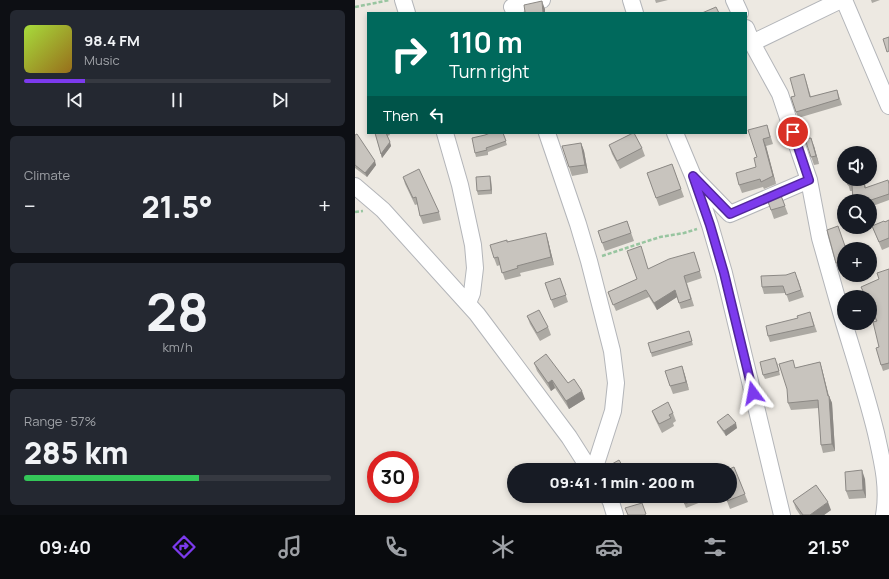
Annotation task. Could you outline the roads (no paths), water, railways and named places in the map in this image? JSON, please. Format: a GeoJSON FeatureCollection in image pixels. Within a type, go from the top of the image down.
{"type":"FeatureCollection","features":[{"type":"Feature","properties":{"kind":"street"},"geometry":{"type":"LineString","coordinates":[[403,0],[407,12]]}},
{"type":"Feature","properties":{"kind":"street"},"geometry":{"type":"LineString","coordinates":[[511,7],[542,0]]}},
{"type":"Feature","properties":{"kind":"street"},"geometry":{"type":"LineString","coordinates":[[631,0],[635,12]]}},
{"type":"Feature","properties":{"kind":"street"},"geometry":{"type":"LineString","coordinates":[[735,0],[740,12]]}},
{"type":"Feature","properties":{"kind":"street"},"geometry":{"type":"LineString","coordinates":[[752,43],[842,0],[889,106]]}},
{"type":"Feature","properties":{"kind":"street"},"geometry":{"type":"LineString","coordinates":[[747,30],[752,43],[780,94],[809,180],[820,238],[837,298]]}},
{"type":"Feature","properties":{"kind":"street"},"geometry":{"type":"LineString","coordinates":[[445,134],[460,186],[473,246],[475,268],[472,293],[467,303]]}},
{"type":"Feature","properties":{"kind":"street"},"geometry":{"type":"LineString","coordinates":[[547,134],[589,261],[612,351],[617,383],[613,411],[596,463]]}},
{"type":"Feature","properties":{"kind":"street"},"geometry":{"type":"LineString","coordinates":[[675,134],[693,176],[710,225],[726,280],[782,515]]}},
{"type":"Feature","properties":{"kind":"street"},"geometry":{"type":"LineString","coordinates":[[693,176],[730,214],[809,180]]}},
{"type":"Feature","properties":{"kind":"street"},"geometry":{"type":"LineString","coordinates":[[355,186],[383,210],[492,333],[569,437],[586,463]]}},
{"type":"Feature","properties":{"kind":"street"},"geometry":{"type":"LineString","coordinates":[[846,330],[869,405],[885,472],[886,504],[884,515]]}},
{"type":"Feature","properties":{"kind":"street"},"geometry":{"type":"LineString","coordinates":[[611,503],[615,515]]}}]}
